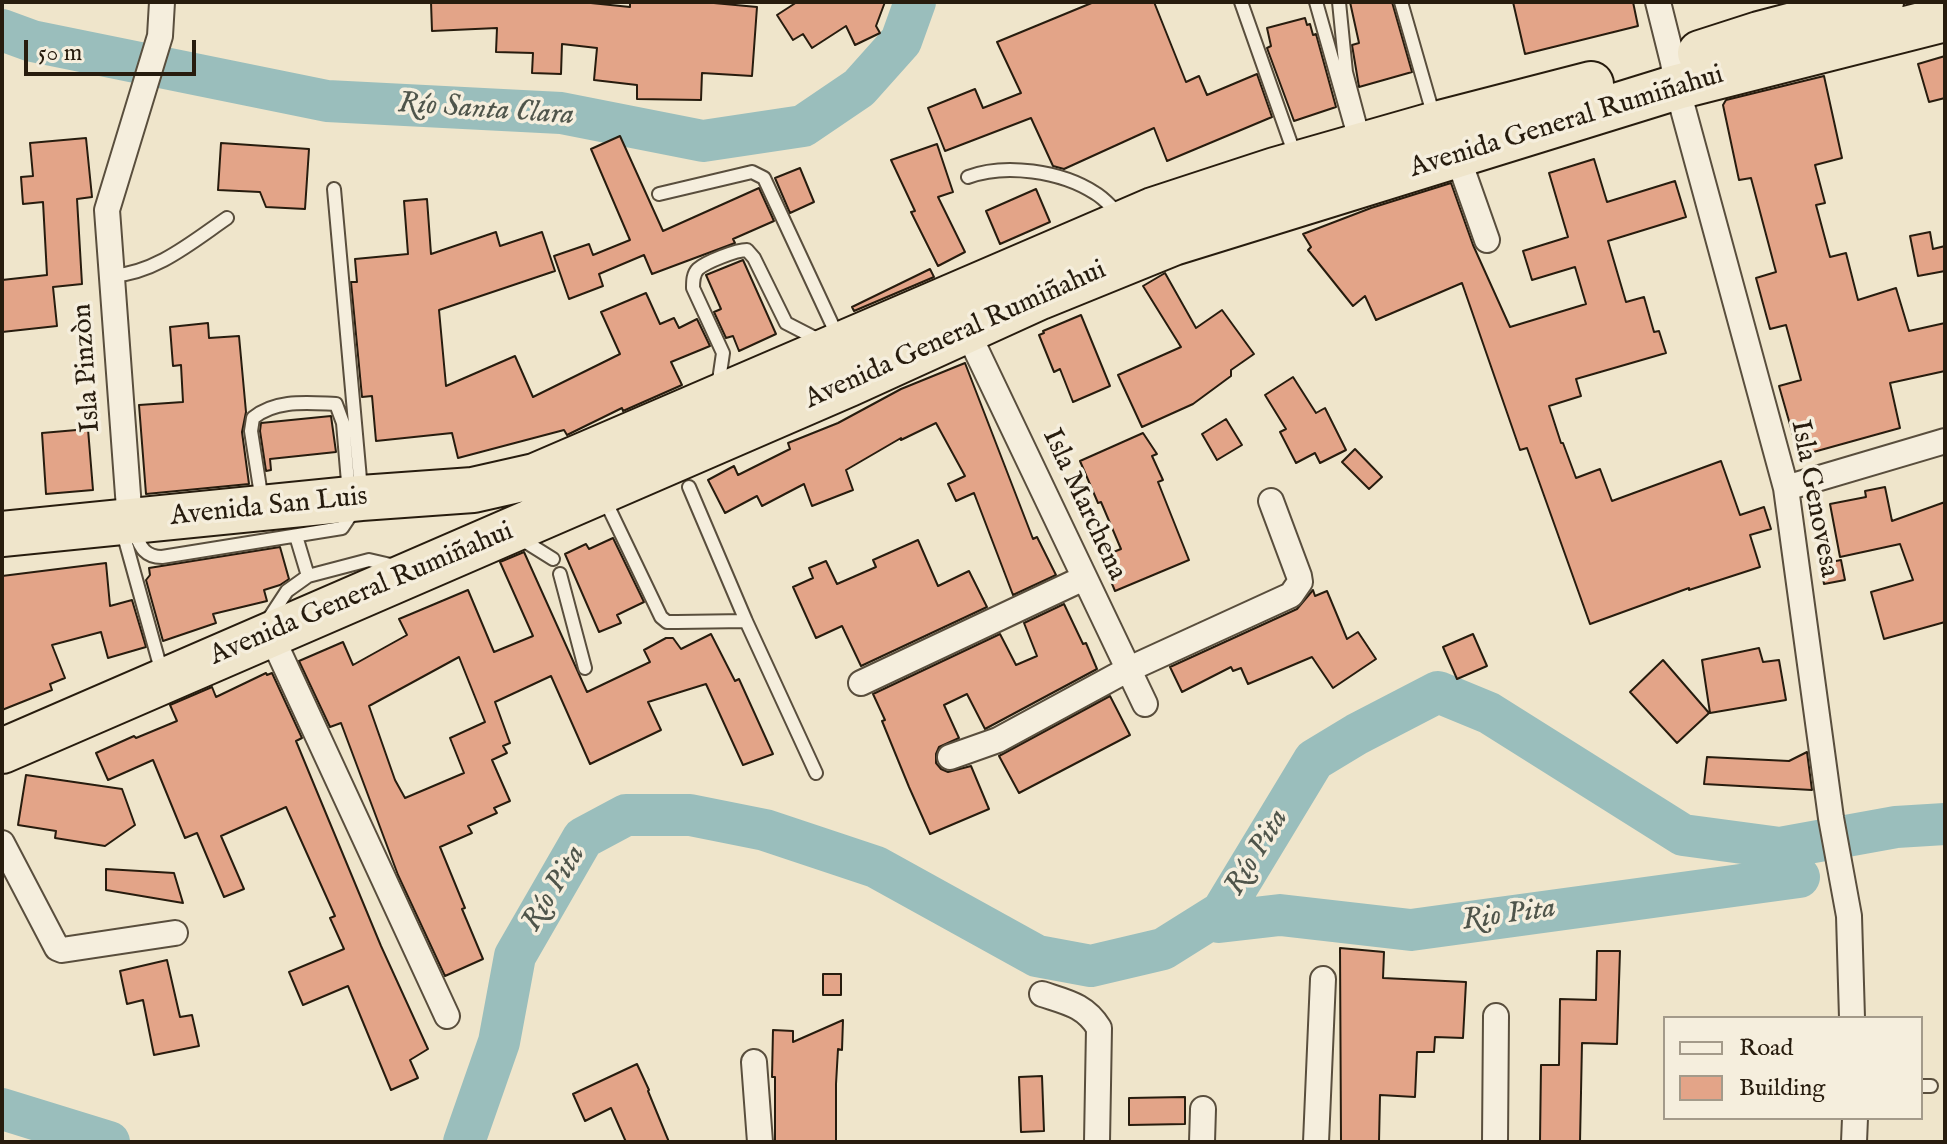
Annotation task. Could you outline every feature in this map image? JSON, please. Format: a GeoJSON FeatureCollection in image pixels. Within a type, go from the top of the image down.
{"type":"FeatureCollection","features":[{"type":"Feature","properties":{"kind":"highway","name":"Avenida General Rumiñahui"},"geometry":{"type":"LineString","coordinates":[[1675,74],[1759,34],[1881,2]]}},
{"type":"Feature","properties":{"kind":"highway","name":"Avenida General Rumiñahui"},"geometry":{"type":"LineString","coordinates":[[2,751],[601,492],[1040,297],[1446,139],[1675,74],[1945,19]]}},
{"type":"Feature","properties":{"kind":"highway","name":"Avenida General Rumiñahui"},"geometry":{"type":"LineString","coordinates":[[535,476],[1180,201],[1362,145],[1446,139]]}},
{"type":"Feature","properties":{"kind":"highway","name":"Avenida San Luis"},"geometry":{"type":"LineString","coordinates":[[2,534],[473,490],[535,476]]}},
{"type":"Feature","properties":{"kind":"street","name":"Isla Pinzòn"},"geometry":{"type":"LineString","coordinates":[[125,522],[107,210],[160,36],[162,2]]}},
{"type":"Feature","properties":{"kind":"street","name":"Isla Genovesa"},"geometry":{"type":"LineString","coordinates":[[1658,2],[1786,488],[1831,818],[1849,916],[1852,1016]]}},
{"type":"Feature","properties":{"kind":"street"},"geometry":{"type":"LineString","coordinates":[[1446,139],[1487,240]]}},
{"type":"Feature","properties":{"kind":"street","name":"Isla Marchena"},"geometry":{"type":"LineString","coordinates":[[967,331],[1145,704]]}},
{"type":"Feature","properties":{"kind":"street"},"geometry":{"type":"LineString","coordinates":[[1786,488],[1945,441]]}},
{"type":"Feature","properties":{"kind":"street"},"geometry":{"type":"LineString","coordinates":[[950,757],[998,740],[1127,670],[1295,592],[1300,582],[1299,576],[1271,501]]}},
{"type":"Feature","properties":{"kind":"street"},"geometry":{"type":"LineString","coordinates":[[861,683],[1084,578]]}},
{"type":"Feature","properties":{"kind":"street"},"geometry":{"type":"LineString","coordinates":[[263,636],[447,1016]]}},
{"type":"Feature","properties":{"kind":"street"},"geometry":{"type":"LineString","coordinates":[[2,843],[57,948],[62,950],[175,933]]}},
{"type":"Feature","properties":{"kind":"street"},"geometry":{"type":"LineString","coordinates":[[1316,1142],[1323,979]]}},
{"type":"Feature","properties":{"kind":"street"},"geometry":{"type":"LineString","coordinates":[[1042,994],[1078,1005],[1091,1015],[1099,1028],[1097,1142]]}},
{"type":"Feature","properties":{"kind":"street"},"geometry":{"type":"LineString","coordinates":[[1495,1142],[1496,1016]]}},
{"type":"Feature","properties":{"kind":"street"},"geometry":{"type":"LineString","coordinates":[[754,1062],[760,1142]]}},
{"type":"Feature","properties":{"kind":"street"},"geometry":{"type":"LineString","coordinates":[[1202,1142],[1203,1109]]}},
{"type":"Feature","properties":{"kind":"street"},"geometry":{"type":"LineString","coordinates":[[1854,1142],[1855,1120]]}},
{"type":"Feature","properties":{"kind":"lane"},"geometry":{"type":"LineString","coordinates":[[1241,2],[1299,165]]}},
{"type":"Feature","properties":{"kind":"lane"},"geometry":{"type":"LineString","coordinates":[[1316,2],[1350,124],[1362,145]]}},
{"type":"Feature","properties":{"kind":"lane"},"geometry":{"type":"LineString","coordinates":[[1339,2],[1346,72],[1362,145]]}},
{"type":"Feature","properties":{"kind":"lane"},"geometry":{"type":"LineString","coordinates":[[1401,2],[1446,139]]}},
{"type":"Feature","properties":{"kind":"lane"},"geometry":{"type":"LineString","coordinates":[[968,177],[1002,168],[1052,177],[1096,193],[1127,221]]}},
{"type":"Feature","properties":{"kind":"lane"},"geometry":{"type":"LineString","coordinates":[[659,194],[752,172],[764,178],[838,345]]}},
{"type":"Feature","properties":{"kind":"lane"},"geometry":{"type":"LineString","coordinates":[[125,522],[142,549],[151,557],[342,528],[355,500],[334,189]]}},
{"type":"Feature","properties":{"kind":"lane"},"geometry":{"type":"LineString","coordinates":[[111,276],[128,275],[159,263],[227,218]]}},
{"type":"Feature","properties":{"kind":"lane"},"geometry":{"type":"LineString","coordinates":[[717,398],[723,353],[693,288],[693,278],[699,269],[738,250],[747,250],[754,258],[786,323],[838,345]]}},
{"type":"Feature","properties":{"kind":"lane"},"geometry":{"type":"LineString","coordinates":[[263,508],[251,431],[253,418],[265,408],[295,403],[336,404],[343,423],[355,500]]}},
{"type":"Feature","properties":{"kind":"lane"},"geometry":{"type":"LineString","coordinates":[[689,487],[816,773]]}},
{"type":"Feature","properties":{"kind":"lane"},"geometry":{"type":"LineString","coordinates":[[601,492],[661,617],[667,622],[746,621]]}},
{"type":"Feature","properties":{"kind":"lane"},"geometry":{"type":"LineString","coordinates":[[125,522],[164,680]]}},
{"type":"Feature","properties":{"kind":"lane"},"geometry":{"type":"LineString","coordinates":[[520,527],[529,544],[553,559]]}},
{"type":"Feature","properties":{"kind":"lane"},"geometry":{"type":"LineString","coordinates":[[296,536],[308,576]]}},
{"type":"Feature","properties":{"kind":"lane"},"geometry":{"type":"LineString","coordinates":[[263,636],[287,591],[308,576],[369,560],[418,571]]}},
{"type":"Feature","properties":{"kind":"lane"},"geometry":{"type":"LineString","coordinates":[[560,574],[585,668]]}},
{"type":"Feature","properties":{"kind":"building"},"geometry":{"type":"Polygon","coordinates":[[[431,2],[581,2],[630,7],[630,2],[703,2],[757,7],[752,76],[702,73],[701,100],[637,99],[637,85],[594,80],[597,48],[562,44],[561,74],[532,73],[533,53],[496,52],[497,28],[432,31],[431,2]]]}},
{"type":"Feature","properties":{"kind":"building"},"geometry":{"type":"Polygon","coordinates":[[[797,2],[885,2],[876,26],[880,33],[855,45],[846,26],[812,48],[803,34],[793,40],[777,15],[797,2]]]}},
{"type":"Feature","properties":{"kind":"building"},"geometry":{"type":"Polygon","coordinates":[[[1094,2],[1154,2],[1186,82],[1199,76],[1207,95],[1257,74],[1272,117],[1167,161],[1154,128],[1064,169],[1053,166],[1031,118],[945,151],[928,108],[975,89],[983,108],[1021,93],[997,42],[1094,2]]]}},
{"type":"Feature","properties":{"kind":"building"},"geometry":{"type":"Polygon","coordinates":[[[1350,2],[1392,2],[1412,72],[1359,87],[1352,45],[1359,43],[1350,2]]]}},
{"type":"Feature","properties":{"kind":"building"},"geometry":{"type":"Polygon","coordinates":[[[1513,2],[1633,2],[1638,26],[1525,54],[1513,2]]]}},
{"type":"Feature","properties":{"kind":"building"},"geometry":{"type":"Polygon","coordinates":[[[1305,18],[1313,35],[1316,34],[1336,107],[1294,121],[1267,48],[1271,46],[1267,28],[1305,18]]]}},
{"type":"Feature","properties":{"kind":"building"},"geometry":{"type":"Polygon","coordinates":[[[1945,56],[1945,98],[1929,102],[1918,64],[1945,56]]]}},
{"type":"Feature","properties":{"kind":"building"},"geometry":{"type":"Polygon","coordinates":[[[1824,76],[1842,158],[1815,165],[1825,203],[1816,205],[1830,257],[1846,253],[1858,300],[1896,288],[1909,331],[1945,323],[1945,371],[1890,383],[1900,428],[1799,456],[1779,386],[1801,380],[1786,325],[1770,329],[1756,278],[1776,272],[1751,178],[1739,180],[1723,105],[1726,100],[1824,76]]]}},
{"type":"Feature","properties":{"kind":"building"},"geometry":{"type":"Polygon","coordinates":[[[620,136],[663,231],[759,188],[774,221],[733,239],[735,243],[652,274],[644,255],[599,274],[603,286],[569,299],[554,256],[589,244],[593,255],[630,240],[591,149],[620,136]]]}},
{"type":"Feature","properties":{"kind":"building"},"geometry":{"type":"Polygon","coordinates":[[[86,138],[92,197],[77,199],[82,284],[53,287],[57,326],[2,332],[2,280],[47,275],[43,202],[23,204],[21,177],[33,176],[30,143],[86,138]]]}},
{"type":"Feature","properties":{"kind":"building"},"geometry":{"type":"Polygon","coordinates":[[[221,143],[309,149],[305,209],[266,207],[260,192],[218,190],[221,143]]]}},
{"type":"Feature","properties":{"kind":"building"},"geometry":{"type":"Polygon","coordinates":[[[937,144],[953,192],[938,197],[965,252],[938,266],[911,212],[915,211],[891,160],[937,144]]]}},
{"type":"Feature","properties":{"kind":"building"},"geometry":{"type":"Polygon","coordinates":[[[1594,159],[1607,202],[1675,181],[1686,217],[1608,241],[1626,302],[1644,297],[1654,332],[1659,331],[1666,353],[1576,379],[1581,396],[1549,406],[1576,478],[1600,469],[1612,501],[1721,461],[1740,515],[1764,507],[1771,529],[1750,535],[1760,567],[1689,588],[1590,624],[1527,448],[1520,450],[1462,283],[1376,320],[1365,296],[1353,306],[1308,250],[1311,247],[1303,234],[1371,208],[1451,183],[1473,245],[1510,327],[1586,304],[1575,267],[1532,280],[1523,251],[1568,237],[1549,173],[1594,159]]]}},
{"type":"Feature","properties":{"kind":"building"},"geometry":{"type":"Polygon","coordinates":[[[800,168],[814,202],[790,213],[775,178],[800,168]]]}},
{"type":"Feature","properties":{"kind":"building"},"geometry":{"type":"Polygon","coordinates":[[[1036,189],[1050,222],[1000,244],[986,211],[1036,189]]]}},
{"type":"Feature","properties":{"kind":"building"},"geometry":{"type":"Polygon","coordinates":[[[427,199],[431,254],[496,232],[500,246],[542,232],[555,271],[439,310],[446,386],[515,356],[533,397],[620,354],[601,312],[646,293],[660,324],[674,318],[679,328],[697,319],[710,346],[671,362],[682,385],[623,411],[622,408],[567,435],[564,430],[458,458],[452,433],[376,441],[372,396],[362,397],[351,282],[357,282],[355,259],[408,254],[404,201],[427,199]]]}},
{"type":"Feature","properties":{"kind":"building"},"geometry":{"type":"Polygon","coordinates":[[[1930,232],[1933,249],[1945,246],[1945,271],[1918,276],[1910,236],[1930,232]]]}},
{"type":"Feature","properties":{"kind":"building"},"geometry":{"type":"Polygon","coordinates":[[[743,260],[776,334],[739,351],[733,336],[726,338],[714,312],[721,309],[706,275],[743,260]]]}},
{"type":"Feature","properties":{"kind":"building"},"geometry":{"type":"Polygon","coordinates":[[[930,269],[934,277],[854,311],[852,307],[930,269]]]}},
{"type":"Feature","properties":{"kind":"building"},"geometry":{"type":"Polygon","coordinates":[[[1165,273],[1196,328],[1222,310],[1254,354],[1231,370],[1231,376],[1193,404],[1142,427],[1118,375],[1181,347],[1143,286],[1165,273]]]}},
{"type":"Feature","properties":{"kind":"building"},"geometry":{"type":"Polygon","coordinates":[[[1081,315],[1110,386],[1073,402],[1060,369],[1054,372],[1039,335],[1081,315]]]}},
{"type":"Feature","properties":{"kind":"building"},"geometry":{"type":"Polygon","coordinates":[[[208,323],[209,338],[239,336],[246,412],[242,432],[249,484],[146,494],[139,405],[183,402],[181,365],[173,366],[170,327],[208,323]]]}},
{"type":"Feature","properties":{"kind":"building"},"geometry":{"type":"Polygon","coordinates":[[[965,363],[1033,539],[1037,537],[1056,575],[1013,595],[974,493],[956,501],[948,484],[965,476],[936,423],[901,438],[846,470],[853,490],[812,506],[804,484],[762,506],[757,496],[725,513],[708,480],[734,466],[738,475],[790,449],[788,443],[838,423],[901,389],[965,363]]]}},
{"type":"Feature","properties":{"kind":"building"},"geometry":{"type":"Polygon","coordinates":[[[1293,377],[1316,413],[1325,408],[1346,450],[1320,463],[1315,453],[1296,463],[1280,432],[1286,429],[1265,395],[1293,377]]]}},
{"type":"Feature","properties":{"kind":"building"},"geometry":{"type":"Polygon","coordinates":[[[331,416],[336,452],[270,459],[271,470],[266,471],[261,423],[331,416]]]}},
{"type":"Feature","properties":{"kind":"building"},"geometry":{"type":"Polygon","coordinates":[[[1226,419],[1242,445],[1217,460],[1202,434],[1226,419]]]}},
{"type":"Feature","properties":{"kind":"building"},"geometry":{"type":"Polygon","coordinates":[[[88,429],[93,490],[46,494],[42,433],[88,429]]]}},
{"type":"Feature","properties":{"kind":"building"},"geometry":{"type":"Polygon","coordinates":[[[1143,433],[1157,454],[1152,456],[1163,480],[1158,482],[1189,560],[1115,591],[1101,557],[1121,549],[1080,461],[1143,433]]]}},
{"type":"Feature","properties":{"kind":"building"},"geometry":{"type":"Polygon","coordinates":[[[1355,449],[1382,477],[1369,489],[1342,462],[1355,449]]]}},
{"type":"Feature","properties":{"kind":"building"},"geometry":{"type":"Polygon","coordinates":[[[1885,487],[1892,521],[1945,502],[1945,622],[1884,639],[1871,592],[1913,580],[1900,544],[1840,557],[1830,504],[1866,497],[1865,491],[1885,487]]]}},
{"type":"Feature","properties":{"kind":"building"},"geometry":{"type":"Polygon","coordinates":[[[613,538],[644,602],[617,615],[621,623],[599,632],[565,554],[586,544],[589,549],[613,538]]]}},
{"type":"Feature","properties":{"kind":"building"},"geometry":{"type":"Polygon","coordinates":[[[918,540],[938,586],[969,571],[987,607],[861,666],[842,626],[816,638],[793,587],[813,578],[809,568],[826,561],[837,584],[876,567],[873,560],[918,540]]]}},
{"type":"Feature","properties":{"kind":"building"},"geometry":{"type":"Polygon","coordinates":[[[280,547],[289,579],[264,590],[267,601],[213,614],[216,623],[163,641],[146,580],[150,575],[149,568],[280,547]]]}},
{"type":"Feature","properties":{"kind":"building"},"geometry":{"type":"Polygon","coordinates":[[[524,552],[587,692],[650,662],[644,650],[666,638],[673,638],[681,649],[711,634],[735,681],[739,679],[773,754],[743,765],[706,684],[648,702],[661,730],[590,764],[551,676],[495,702],[510,743],[503,746],[507,753],[492,760],[510,801],[494,808],[497,813],[468,826],[472,833],[440,847],[483,959],[445,976],[398,875],[341,723],[330,727],[299,661],[343,642],[353,665],[407,635],[399,619],[468,590],[494,652],[533,636],[500,562],[524,552]],[[459,657],[369,706],[395,780],[405,798],[464,773],[450,738],[485,722],[459,657]]]}},
{"type":"Feature","properties":{"kind":"building"},"geometry":{"type":"Polygon","coordinates":[[[1841,560],[1845,580],[1824,584],[1821,564],[1841,560]]]}},
{"type":"Feature","properties":{"kind":"building"},"geometry":{"type":"Polygon","coordinates":[[[106,563],[110,606],[132,600],[146,647],[108,658],[101,632],[52,645],[65,678],[50,684],[52,690],[2,710],[2,576],[106,563]]]}},
{"type":"Feature","properties":{"kind":"building"},"geometry":{"type":"Polygon","coordinates":[[[1313,590],[1315,596],[1327,591],[1347,639],[1358,632],[1376,659],[1333,688],[1312,657],[1248,684],[1241,668],[1233,671],[1231,667],[1182,692],[1170,667],[1297,609],[1313,590]]]}},
{"type":"Feature","properties":{"kind":"building"},"geometry":{"type":"Polygon","coordinates":[[[1064,604],[1097,669],[985,729],[967,694],[944,705],[959,738],[939,747],[936,763],[948,772],[971,766],[989,809],[930,834],[873,694],[1000,634],[1016,665],[1037,656],[1024,623],[1064,604]]]}},
{"type":"Feature","properties":{"kind":"building"},"geometry":{"type":"Polygon","coordinates":[[[1473,634],[1487,666],[1457,679],[1443,647],[1473,634]]]}},
{"type":"Feature","properties":{"kind":"building"},"geometry":{"type":"Polygon","coordinates":[[[1759,648],[1763,662],[1779,660],[1786,700],[1710,713],[1702,660],[1759,648]]]}},
{"type":"Feature","properties":{"kind":"building"},"geometry":{"type":"Polygon","coordinates":[[[1663,660],[1709,713],[1677,743],[1630,692],[1663,660]]]}},
{"type":"Feature","properties":{"kind":"building"},"geometry":{"type":"Polygon","coordinates":[[[272,673],[302,738],[296,741],[381,946],[428,1049],[410,1060],[418,1078],[391,1090],[348,986],[303,1005],[289,972],[344,949],[330,918],[335,916],[286,807],[221,836],[244,889],[224,897],[197,833],[185,838],[153,760],[108,780],[96,753],[177,721],[170,705],[212,687],[216,697],[272,673]]]}},
{"type":"Feature","properties":{"kind":"building"},"geometry":{"type":"Polygon","coordinates":[[[1110,696],[1130,735],[1019,793],[999,756],[1110,696]]]}},
{"type":"Feature","properties":{"kind":"building"},"geometry":{"type":"Polygon","coordinates":[[[1807,752],[1812,790],[1704,784],[1707,757],[1789,761],[1807,752]]]}},
{"type":"Feature","properties":{"kind":"building"},"geometry":{"type":"Polygon","coordinates":[[[26,775],[122,789],[135,825],[105,846],[55,838],[56,831],[18,825],[26,775]]]}},
{"type":"Feature","properties":{"kind":"building"},"geometry":{"type":"Polygon","coordinates":[[[106,869],[174,873],[183,903],[106,890],[106,869]]]}},
{"type":"Feature","properties":{"kind":"building"},"geometry":{"type":"Polygon","coordinates":[[[1340,948],[1384,952],[1383,978],[1466,982],[1463,1038],[1435,1037],[1434,1052],[1417,1052],[1415,1097],[1380,1095],[1379,1142],[1341,1142],[1340,948]]]}},
{"type":"Feature","properties":{"kind":"building"},"geometry":{"type":"Polygon","coordinates":[[[1597,951],[1620,951],[1617,1044],[1582,1043],[1580,1142],[1540,1142],[1541,1065],[1559,1065],[1560,999],[1596,1000],[1597,951]]]}},
{"type":"Feature","properties":{"kind":"building"},"geometry":{"type":"Polygon","coordinates":[[[167,960],[180,1017],[192,1015],[199,1046],[154,1055],[143,1000],[127,1004],[120,971],[167,960]]]}},
{"type":"Feature","properties":{"kind":"building"},"geometry":{"type":"Polygon","coordinates":[[[823,974],[841,974],[841,995],[823,995],[823,974]]]}},
{"type":"Feature","properties":{"kind":"building"},"geometry":{"type":"Polygon","coordinates":[[[843,1020],[842,1050],[838,1049],[836,1142],[775,1142],[773,1030],[793,1031],[793,1042],[843,1020]]]}},
{"type":"Feature","properties":{"kind":"building"},"geometry":{"type":"Polygon","coordinates":[[[637,1064],[669,1142],[626,1142],[611,1108],[585,1121],[573,1094],[637,1064]]]}},
{"type":"Feature","properties":{"kind":"building"},"geometry":{"type":"Polygon","coordinates":[[[1042,1076],[1044,1131],[1021,1132],[1019,1077],[1042,1076]]]}},
{"type":"Feature","properties":{"kind":"building"},"geometry":{"type":"Polygon","coordinates":[[[1185,1097],[1185,1124],[1129,1125],[1129,1098],[1185,1097]]]}},
{"type":"Feature","properties":{"kind":"waterway","name":"Río Santa Clara"},"geometry":{"type":"LineString","coordinates":[[2,30],[32,41],[327,101],[561,113],[703,141],[803,126],[859,88],[901,41],[915,2]]}},
{"type":"Feature","properties":{"kind":"waterway","name":"Río Pita"},"geometry":{"type":"LineString","coordinates":[[464,1142],[499,1042],[515,956],[583,838],[626,815],[690,815],[765,830],[876,867],[1037,956],[1091,966],[1163,949],[1222,912],[1314,760],[1438,692],[1489,713],[1683,835],[1780,848],[1896,827],[1945,824]]}},
{"type":"Feature","properties":{"kind":"waterway","name":"Rio Pita"},"geometry":{"type":"LineString","coordinates":[[1219,922],[1280,915],[1411,930],[1799,877]]}},
{"type":"Feature","properties":{"kind":"waterway","name":"Río Pita"},"geometry":{"type":"LineString","coordinates":[[2,1109],[109,1142]]}}]}
